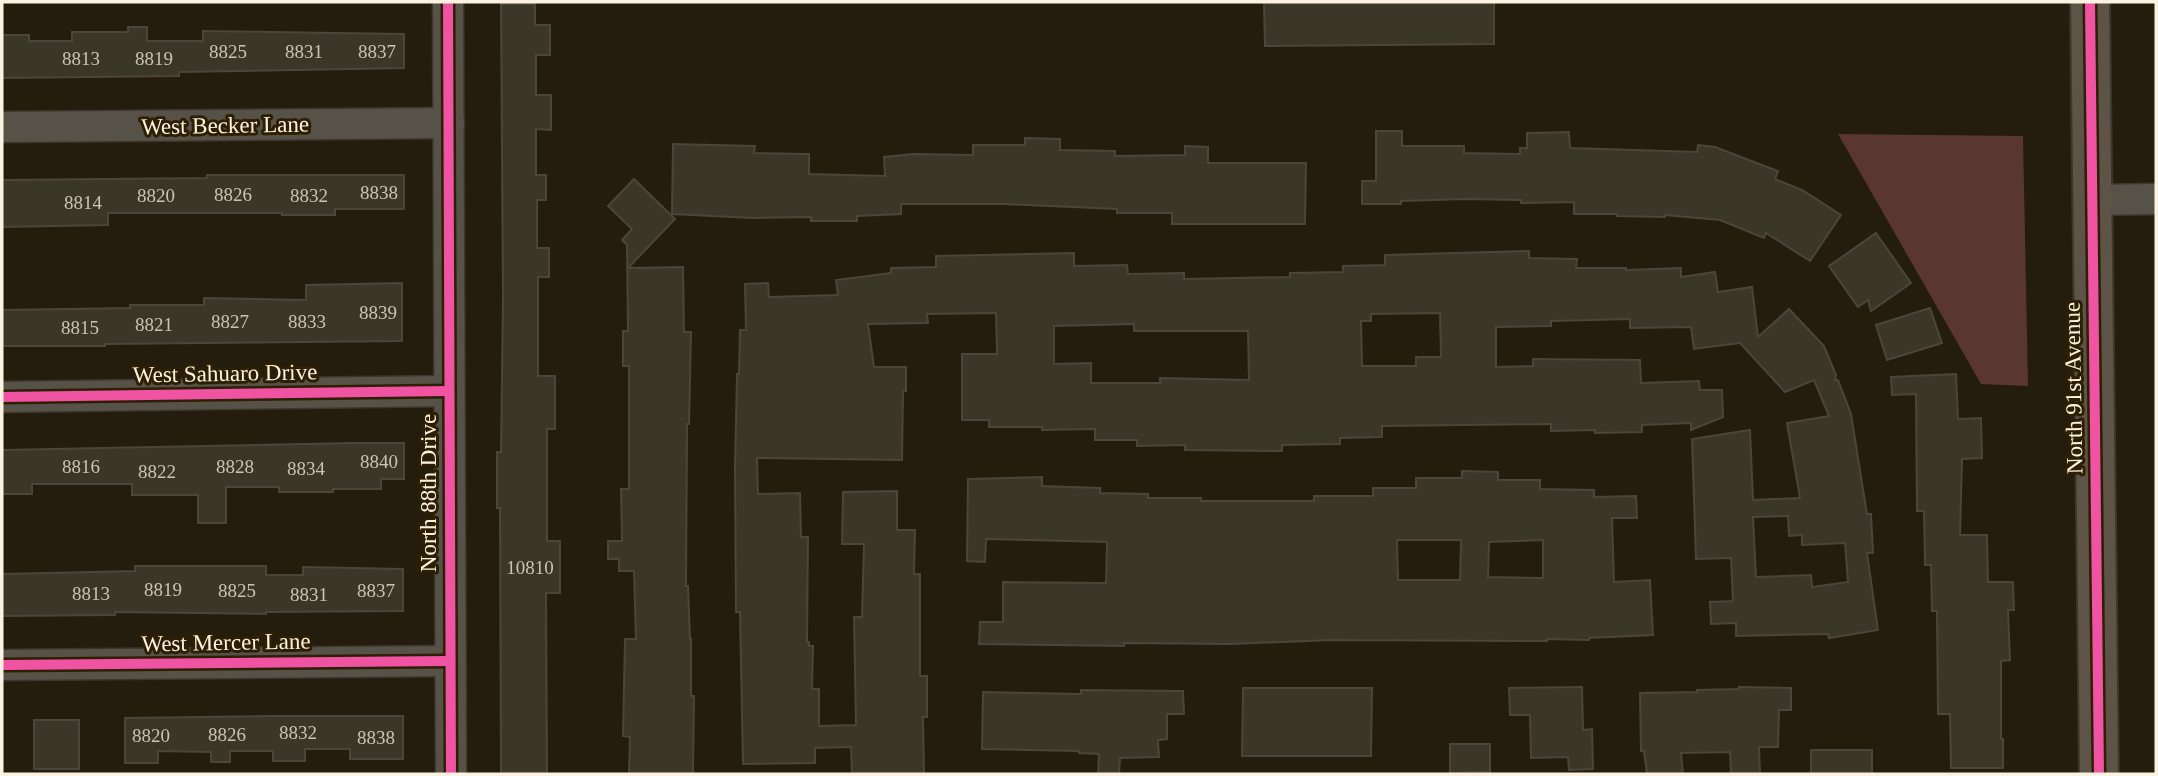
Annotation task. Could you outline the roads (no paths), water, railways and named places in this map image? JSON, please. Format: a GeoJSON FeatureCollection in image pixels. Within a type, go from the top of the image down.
{"type":"FeatureCollection","features":[{"type":"Feature","properties":{"kind":"main road","name":"North 91st Avenue"},"geometry":{"type":"LineString","coordinates":[[2090,2],[2099,774]]}},
{"type":"Feature","properties":{"kind":"street","name":"North 88th Drive"},"geometry":{"type":"LineString","coordinates":[[448,2],[451,774]]}},
{"type":"Feature","properties":{"kind":"street","name":"West Becker Lane"},"geometry":{"type":"LineString","coordinates":[[2,127],[449,123]]}},
{"type":"Feature","properties":{"kind":"street"},"geometry":{"type":"LineString","coordinates":[[2092,200],[2156,199]]}},
{"type":"Feature","properties":{"kind":"street","name":"West Sahuaro Drive"},"geometry":{"type":"LineString","coordinates":[[2,397],[449,391]]}},
{"type":"Feature","properties":{"kind":"street","name":"West Mercer Lane"},"geometry":{"type":"LineString","coordinates":[[2,666],[450,661]]}}]}
